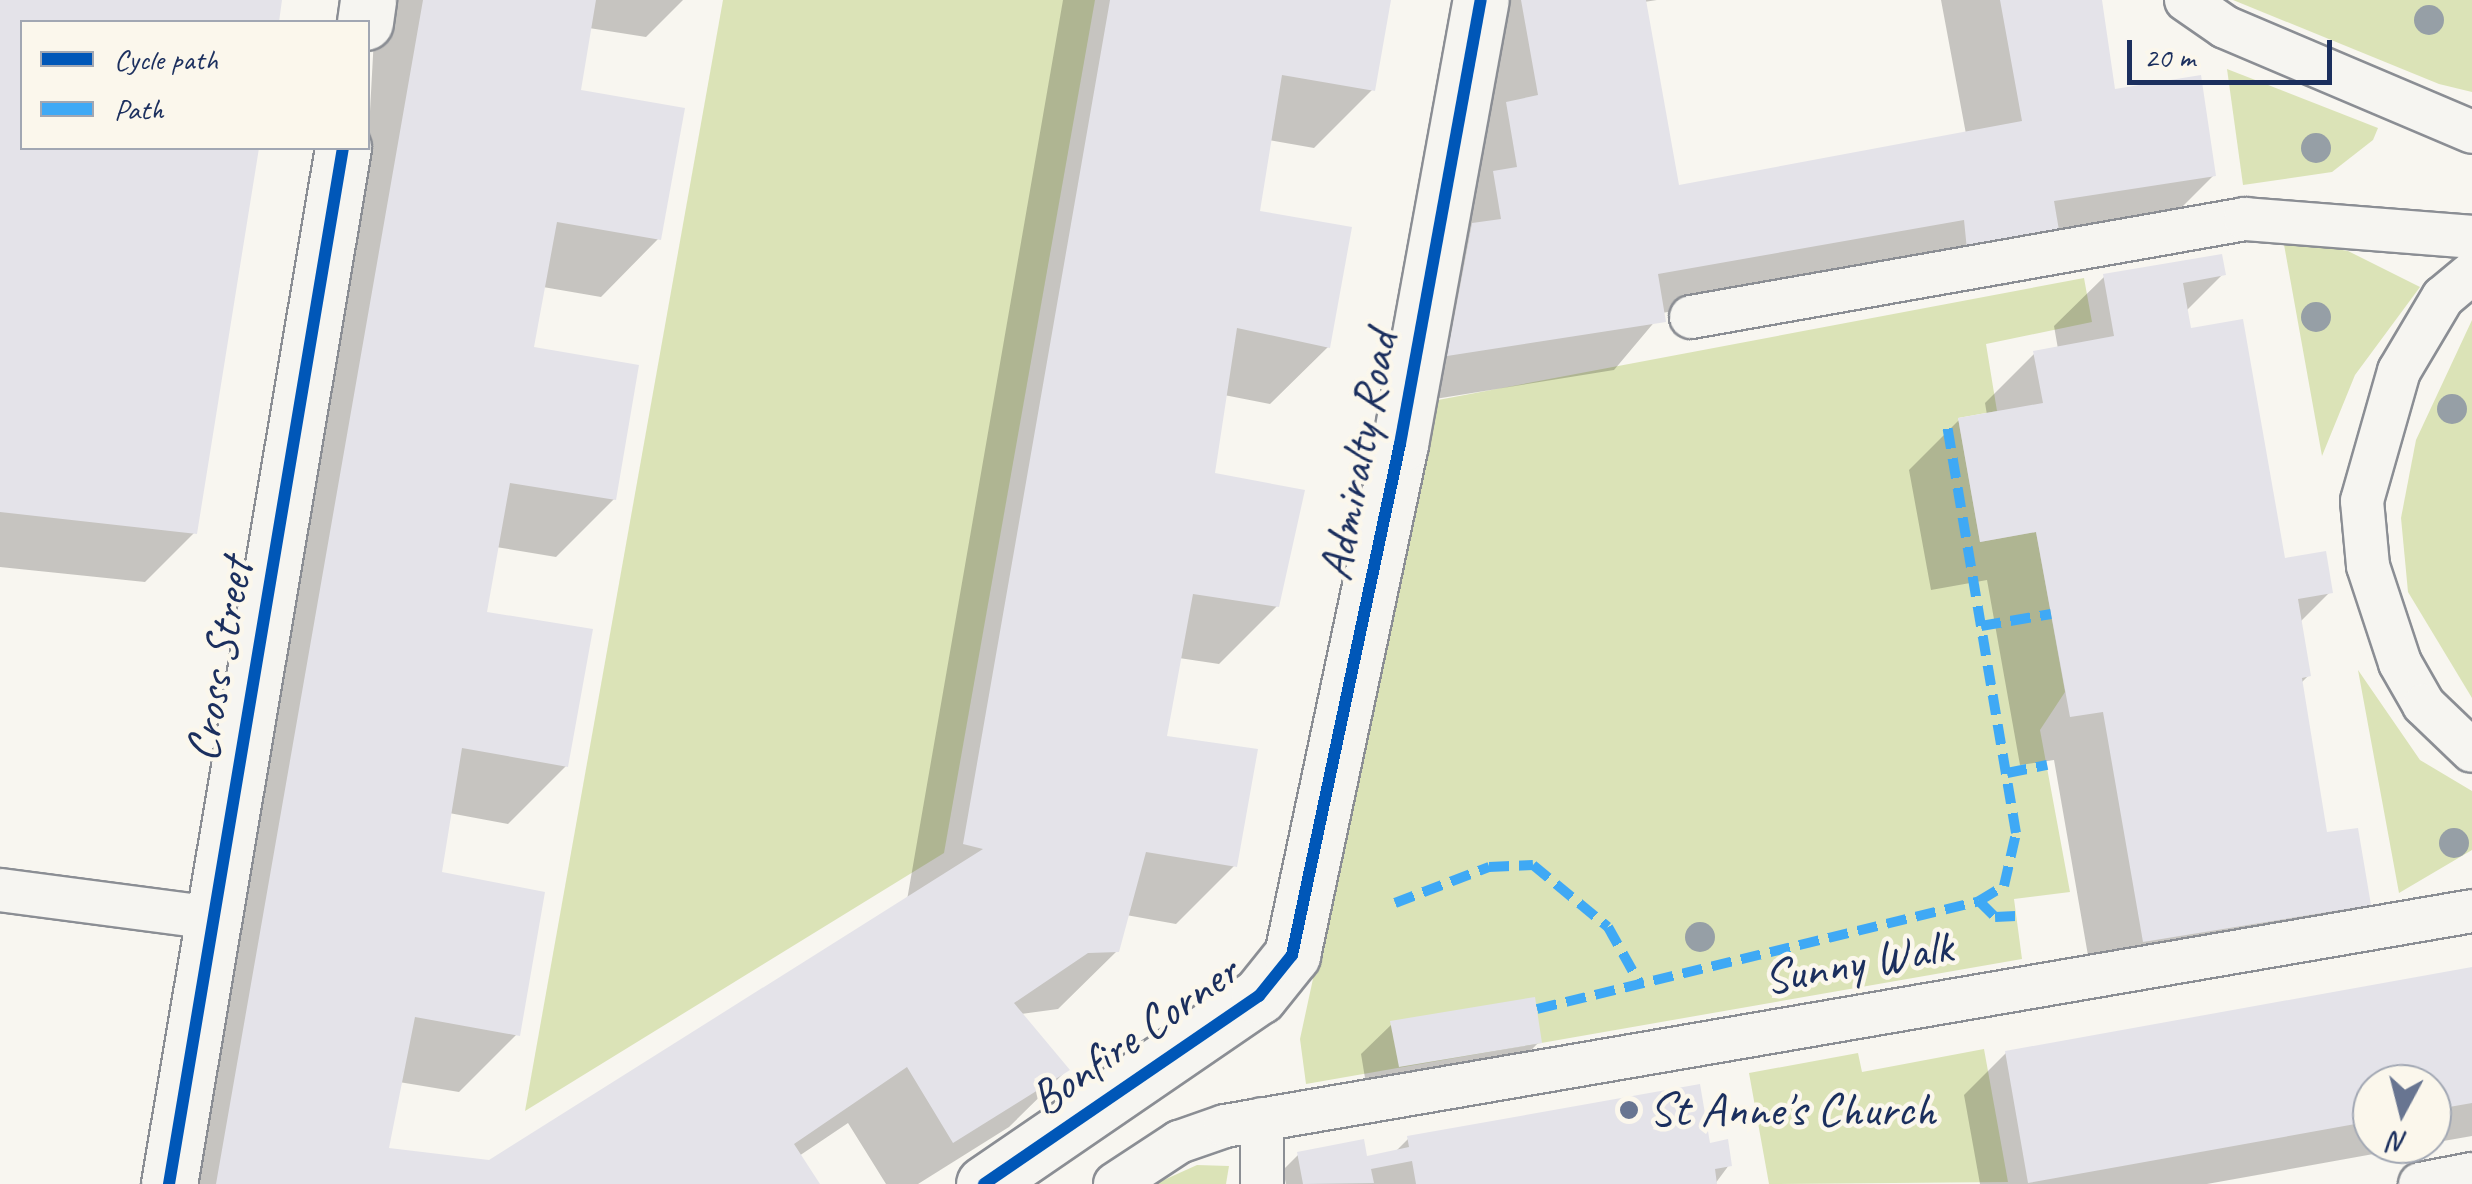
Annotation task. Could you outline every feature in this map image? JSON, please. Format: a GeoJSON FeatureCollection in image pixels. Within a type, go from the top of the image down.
{"type":"FeatureCollection","features":[{"type":"Feature","properties":{"kind":"street","name":"Admiralty Road"},"geometry":{"type":"LineString","coordinates":[[1298,924],[1400,444],[1481,0]]}},
{"type":"Feature","properties":{"kind":"street","name":"Cross Street"},"geometry":{"type":"LineString","coordinates":[[168,1184],[344,150]]}},
{"type":"Feature","properties":{"kind":"street","name":"Bonfire Corner"},"geometry":{"type":"LineString","coordinates":[[984,1184],[1258,996],[1292,955],[1298,924]]}},
{"type":"Feature","properties":{"kind":"lane"},"geometry":{"type":"LineString","coordinates":[[2186,0],[2224,27],[2472,132]]}},
{"type":"Feature","properties":{"kind":"lane"},"geometry":{"type":"LineString","coordinates":[[1691,316],[2245,218],[2472,237]]}},
{"type":"Feature","properties":{"kind":"lane"},"geometry":{"type":"LineString","coordinates":[[2472,274],[2443,297],[2399,372],[2362,501],[2368,566],[2400,664],[2424,705],[2472,751]]}},
{"type":"Feature","properties":{"kind":"lane"},"geometry":{"type":"LineString","coordinates":[[0,890],[214,918]]}},
{"type":"Feature","properties":{"kind":"lane","name":"Sunny Walk"},"geometry":{"type":"LineString","coordinates":[[1115,1184],[1179,1142],[1262,1119],[2472,912]]}},
{"type":"Feature","properties":{"kind":"lane"},"geometry":{"type":"LineString","coordinates":[[1262,1119],[1262,1184]]}},
{"type":"Feature","properties":{"kind":"lane"},"geometry":{"type":"LineString","coordinates":[[2420,1184],[2472,1174]]}},
{"type":"Feature","properties":{"kind":"green space"},"geometry":{"type":"Polygon","coordinates":[[[723,0],[1095,0],[944,853],[525,1111],[723,0]]]}},
{"type":"Feature","properties":{"kind":"green space"},"geometry":{"type":"Polygon","coordinates":[[[2233,0],[2472,0],[2472,92],[2439,84],[2233,0]]]}},
{"type":"Feature","properties":{"kind":"green space"},"geometry":{"type":"Polygon","coordinates":[[[2227,69],[2378,128],[2373,140],[2332,172],[2243,185],[2227,69]]]}},
{"type":"Feature","properties":{"kind":"green space"},"geometry":{"type":"Polygon","coordinates":[[[2283,239],[2348,251],[2420,287],[2355,375],[2322,456],[2283,239]]]}},
{"type":"Feature","properties":{"kind":"green space"},"geometry":{"type":"Polygon","coordinates":[[[2084,278],[2092,322],[1986,344],[1997,411],[1958,418],[1980,542],[2036,532],[2065,692],[2040,730],[2070,892],[2014,899],[2022,959],[1306,1084],[1300,1039],[1438,400],[2084,278]]]}},
{"type":"Feature","properties":{"kind":"green space"},"geometry":{"type":"Polygon","coordinates":[[[2472,320],[2472,698],[2408,592],[2401,518],[2416,440],[2472,320]]]}},
{"type":"Feature","properties":{"kind":"green space"},"geometry":{"type":"Polygon","coordinates":[[[2358,670],[2420,760],[2472,791],[2472,850],[2399,893],[2358,670]]]}},
{"type":"Feature","properties":{"kind":"green space"},"geometry":{"type":"Polygon","coordinates":[[[1984,1049],[2008,1182],[1769,1184],[1749,1073],[1858,1053],[1862,1072],[1984,1049]]]}},
{"type":"Feature","properties":{"kind":"green space"},"geometry":{"type":"Polygon","coordinates":[[[1197,1165],[1229,1166],[1226,1184],[1155,1184],[1197,1165]]]}},
{"type":"Feature","properties":{"kind":"building"},"geometry":{"type":"Polygon","coordinates":[[[0,0],[282,0],[279,20],[20,20],[20,150],[259,150],[197,534],[0,512],[0,0]]]}},
{"type":"Feature","properties":{"kind":"building"},"geometry":{"type":"Polygon","coordinates":[[[423,0],[596,0],[581,90],[685,108],[661,240],[557,222],[534,347],[639,365],[616,500],[510,483],[487,612],[593,629],[568,767],[462,748],[442,872],[545,892],[520,1036],[415,1017],[389,1148],[489,1160],[983,849],[963,844],[1110,0],[1391,0],[1375,91],[1282,75],[1260,211],[1352,227],[1330,348],[1237,328],[1215,473],[1305,490],[1279,607],[1193,594],[1167,736],[1258,749],[1237,867],[1146,852],[1119,952],[1088,953],[1014,1003],[1070,1070],[953,1143],[907,1067],[794,1144],[820,1184],[216,1184],[423,0]]]}},
{"type":"Feature","properties":{"kind":"building"},"geometry":{"type":"Polygon","coordinates":[[[1521,0],[1646,0],[1679,185],[2022,121],[2000,0],[2102,0],[2115,89],[2201,75],[2216,176],[2054,201],[2060,236],[1967,250],[1964,220],[1658,274],[1666,322],[1447,356],[1472,223],[1501,219],[1493,171],[1517,167],[1506,102],[1538,95],[1521,0]]]}},
{"type":"Feature","properties":{"kind":"building"},"geometry":{"type":"Polygon","coordinates":[[[2222,254],[2226,275],[2183,283],[2191,328],[2243,319],[2285,558],[2326,551],[2333,593],[2298,599],[2311,676],[2302,678],[2327,832],[2358,828],[2371,905],[2143,942],[2103,712],[2070,717],[2036,532],[1980,542],[1958,418],[2043,403],[2033,351],[2114,336],[2103,274],[2222,254]]]}},
{"type":"Feature","properties":{"kind":"building"},"geometry":{"type":"Polygon","coordinates":[[[2472,967],[2472,1103],[2452,1106],[2452,1064],[2352,1064],[2352,1125],[2028,1183],[2005,1051],[2472,967]]]}},
{"type":"Feature","properties":{"kind":"building"},"geometry":{"type":"Polygon","coordinates":[[[1535,997],[1542,1043],[1399,1067],[1390,1021],[1535,997]]]}},
{"type":"Feature","properties":{"kind":"building","name":"St Anne's Church"},"geometry":{"type":"Polygon","coordinates":[[[1700,1084],[1710,1143],[1728,1139],[1732,1166],[1715,1169],[1717,1184],[1416,1184],[1412,1161],[1371,1169],[1374,1183],[1303,1184],[1297,1152],[1364,1139],[1367,1156],[1409,1147],[1407,1136],[1700,1084]]]}},
{"type":"Feature","properties":{"kind":"marked path"},"geometry":{"type":"LineString","coordinates":[[1537,1009],[1979,901],[2004,886],[2016,833],[1946,420]]}},
{"type":"Feature","properties":{"kind":"marked path"},"geometry":{"type":"LineString","coordinates":[[1981,626],[2051,614]]}},
{"type":"Feature","properties":{"kind":"marked path"},"geometry":{"type":"LineString","coordinates":[[2007,773],[2047,765]]}},
{"type":"Feature","properties":{"kind":"marked path"},"geometry":{"type":"LineString","coordinates":[[1395,903],[1489,867],[1533,865],[1608,927],[1640,984]]}},
{"type":"Feature","properties":{"kind":"marked path"},"geometry":{"type":"LineString","coordinates":[[1979,901],[1995,917],[2016,916]]}},
{"type":"Feature","properties":{"kind":"cycle path"},"geometry":{"type":"LineString","coordinates":[[984,1184],[1259,996],[1292,955],[1400,444],[1481,0]]}},
{"type":"Feature","properties":{"kind":"cycle path"},"geometry":{"type":"LineString","coordinates":[[169,1184],[343,150]]}},
{"type":"Feature","properties":{"kind":"place","name":"St Anne's Church"},"geometry":{"type":"Point","coordinates":[1629,1110]}}]}
